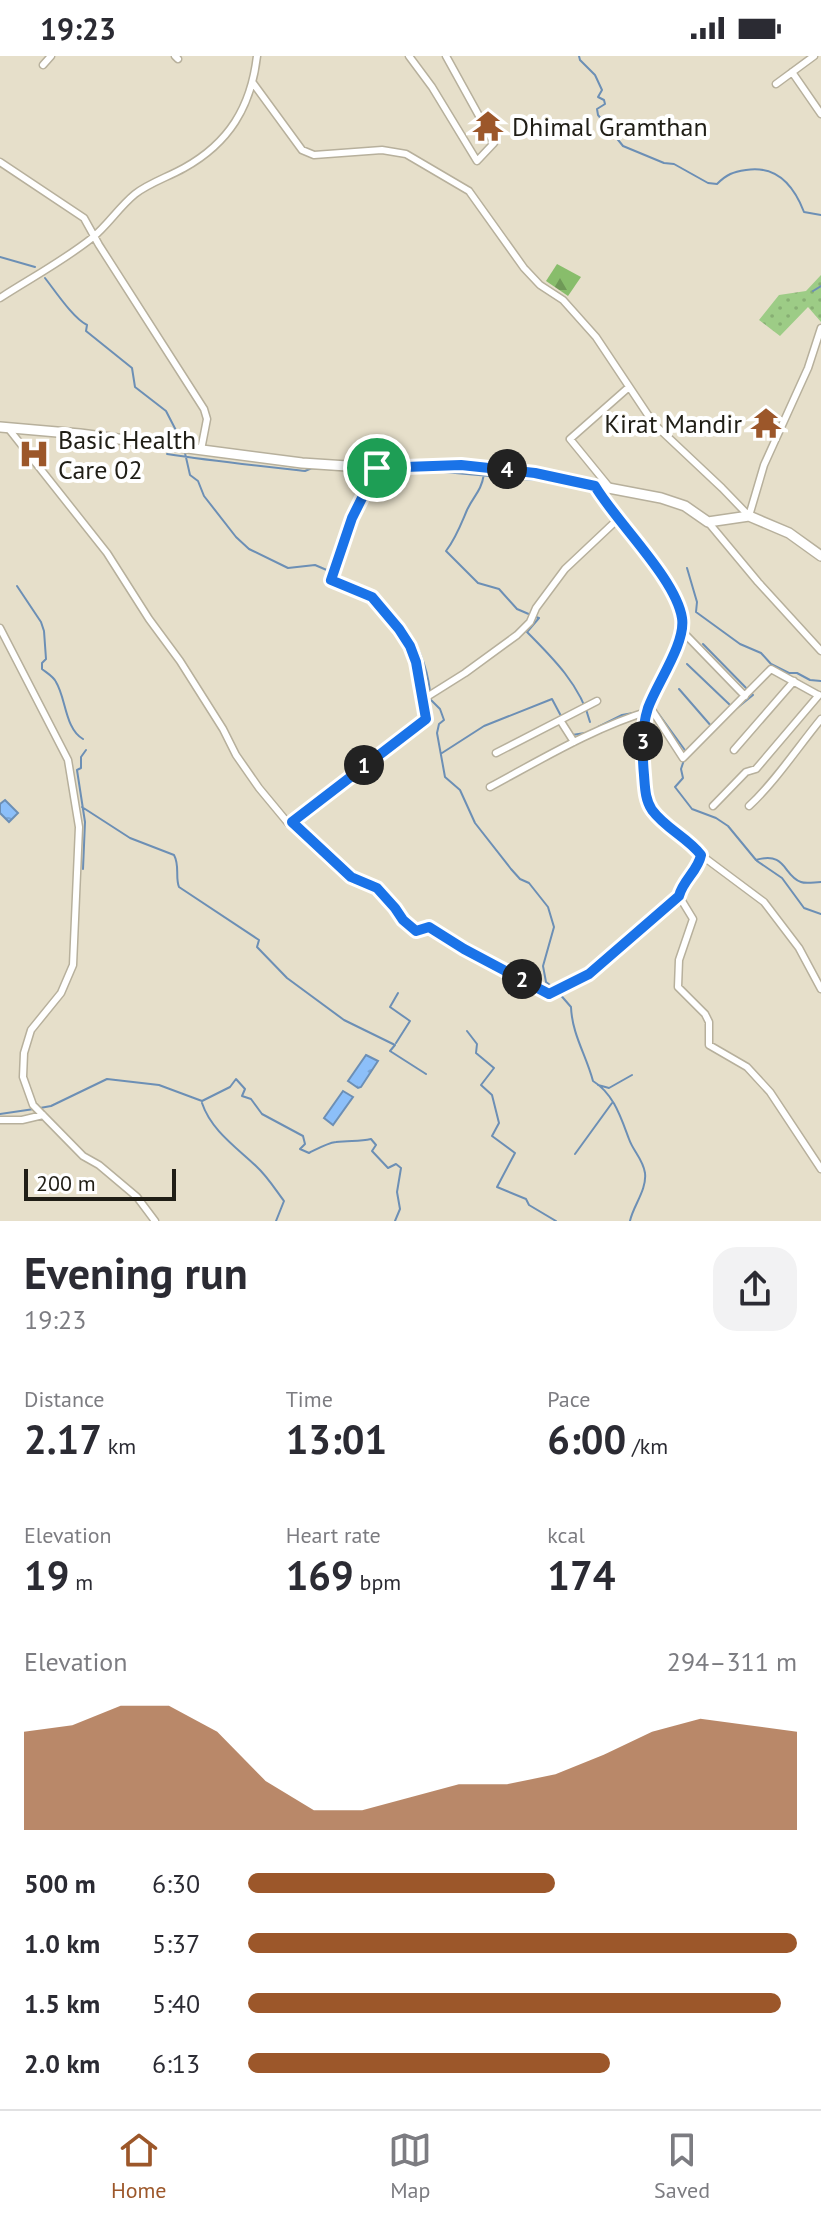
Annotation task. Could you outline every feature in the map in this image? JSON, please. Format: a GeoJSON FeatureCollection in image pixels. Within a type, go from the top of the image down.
{"type":"FeatureCollection","features":[{"type":"Feature","properties":{"kind":"street"},"geometry":{"type":"LineString","coordinates":[[43,65],[51,56]]}},
{"type":"Feature","properties":{"kind":"street"},"geometry":{"type":"LineString","coordinates":[[0,298],[40,275],[95,236],[139,191],[195,161],[227,137],[253,83],[257,56]]}},
{"type":"Feature","properties":{"kind":"street"},"geometry":{"type":"LineString","coordinates":[[409,56],[432,87],[477,161],[494,143],[446,56]]}},
{"type":"Feature","properties":{"kind":"street"},"geometry":{"type":"LineString","coordinates":[[776,84],[814,56]]}},
{"type":"Feature","properties":{"kind":"street"},"geometry":{"type":"LineString","coordinates":[[792,72],[818,104],[821,114]]}},
{"type":"Feature","properties":{"kind":"street"},"geometry":{"type":"LineString","coordinates":[[253,83],[302,150],[314,155],[382,150],[406,154],[469,191],[524,268],[540,285],[563,300],[596,337],[654,424],[749,516],[789,533],[821,556]]}},
{"type":"Feature","properties":{"kind":"street"},"geometry":{"type":"LineString","coordinates":[[0,162],[84,218],[204,409],[207,419],[201,450]]}},
{"type":"Feature","properties":{"kind":"street"},"geometry":{"type":"LineString","coordinates":[[749,516],[764,465],[808,368],[821,328]]}},
{"type":"Feature","properties":{"kind":"street"},"geometry":{"type":"LineString","coordinates":[[610,488],[570,439],[629,387]]}},
{"type":"Feature","properties":{"kind":"street"},"geometry":{"type":"LineString","coordinates":[[4,427],[302,463],[377,468],[461,465],[508,469],[661,498],[685,506],[708,522],[821,651]]}},
{"type":"Feature","properties":{"kind":"street"},"geometry":{"type":"LineString","coordinates":[[4,427],[107,553],[194,683],[259,788],[288,823],[292,822],[351,877],[377,888],[416,931],[429,927],[549,994],[589,974],[679,896],[685,880],[700,864],[701,855]]}},
{"type":"Feature","properties":{"kind":"street"},"geometry":{"type":"LineString","coordinates":[[292,822],[426,719],[416,662],[399,629],[372,597],[331,580],[352,518],[377,468]]}},
{"type":"Feature","properties":{"kind":"street"},"geometry":{"type":"LineString","coordinates":[[595,486],[617,520],[660,573],[676,598],[682,616],[683,632],[646,712],[643,748],[650,808],[673,832],[764,902],[799,948],[821,989]]}},
{"type":"Feature","properties":{"kind":"street"},"geometry":{"type":"LineString","coordinates":[[708,522],[749,516]]}},
{"type":"Feature","properties":{"kind":"street"},"geometry":{"type":"LineString","coordinates":[[422,700],[517,635],[530,622],[536,608],[565,569],[617,520]]}},
{"type":"Feature","properties":{"kind":"street"},"geometry":{"type":"LineString","coordinates":[[0,628],[68,760],[78,807],[79,862],[73,965],[61,993],[31,1030],[24,1053],[23,1077],[29,1099],[43,1115],[83,1156],[99,1165],[137,1197],[155,1221]]}},
{"type":"Feature","properties":{"kind":"street"},"geometry":{"type":"LineString","coordinates":[[683,632],[745,696]]}},
{"type":"Feature","properties":{"kind":"street"},"geometry":{"type":"LineString","coordinates":[[490,787],[574,742],[652,710],[683,758],[771,669],[819,694],[756,769],[746,772],[713,806]]}},
{"type":"Feature","properties":{"kind":"street"},"geometry":{"type":"LineString","coordinates":[[734,750],[794,681]]}},
{"type":"Feature","properties":{"kind":"street"},"geometry":{"type":"LineString","coordinates":[[496,753],[597,701]]}},
{"type":"Feature","properties":{"kind":"street"},"geometry":{"type":"LineString","coordinates":[[749,806],[767,789],[775,774],[821,719]]}},
{"type":"Feature","properties":{"kind":"street"},"geometry":{"type":"LineString","coordinates":[[560,720],[574,742]]}},
{"type":"Feature","properties":{"kind":"street"},"geometry":{"type":"LineString","coordinates":[[679,896],[693,919],[679,960],[678,987],[705,1014],[709,1022],[709,1045],[747,1067],[783,1110],[821,1169]]}},
{"type":"Feature","properties":{"kind":"street"},"geometry":{"type":"LineString","coordinates":[[0,1120],[22,1120],[43,1115]]}},
{"type":"Feature","properties":{"kind":"green space"},"geometry":{"type":"Polygon","coordinates":[[[557,264],[581,277],[568,296],[546,281],[557,264]]]}},
{"type":"Feature","properties":{"kind":"green space"},"geometry":{"type":"Polygon","coordinates":[[[821,275],[821,322],[808,307],[780,336],[759,320],[779,295],[806,291],[821,275]]]}},
{"type":"Feature","properties":{"kind":"water"},"geometry":{"type":"Polygon","coordinates":[[[5,800],[18,813],[9,822],[0,813],[0,804],[5,800]]]}},
{"type":"Feature","properties":{"kind":"water"},"geometry":{"type":"Polygon","coordinates":[[[366,1055],[378,1061],[358,1088],[348,1081],[366,1055]]]}},
{"type":"Feature","properties":{"kind":"water"},"geometry":{"type":"Polygon","coordinates":[[[343,1091],[353,1097],[333,1125],[324,1118],[343,1091]]]}},
{"type":"Feature","properties":{"kind":"waterway"},"geometry":{"type":"LineString","coordinates":[[579,56],[595,75],[602,90],[598,97],[605,104],[597,109],[598,115],[623,146],[674,164],[708,183],[717,184],[741,171],[767,171],[783,179],[804,212],[821,215]]}},
{"type":"Feature","properties":{"kind":"waterway"},"geometry":{"type":"LineString","coordinates":[[0,257],[35,267]]}},
{"type":"Feature","properties":{"kind":"waterway"},"geometry":{"type":"LineString","coordinates":[[45,278],[70,311],[87,325],[86,331],[132,368],[135,387],[166,411],[182,442]]}},
{"type":"Feature","properties":{"kind":"waterway"},"geometry":{"type":"LineString","coordinates":[[813,291],[821,286]]}},
{"type":"Feature","properties":{"kind":"waterway"},"geometry":{"type":"LineString","coordinates":[[185,453],[190,475],[198,481],[204,496],[236,537],[249,549],[288,568],[315,565],[329,571]]}},
{"type":"Feature","properties":{"kind":"waterway"},"geometry":{"type":"LineString","coordinates":[[167,454],[305,471],[312,468],[342,470]]}},
{"type":"Feature","properties":{"kind":"waterway"},"geometry":{"type":"LineString","coordinates":[[432,471],[535,480]]}},
{"type":"Feature","properties":{"kind":"waterway"},"geometry":{"type":"LineString","coordinates":[[484,474],[446,551],[478,583],[499,589],[517,609],[531,615]]}},
{"type":"Feature","properties":{"kind":"waterway"},"geometry":{"type":"LineString","coordinates":[[687,568],[697,602],[696,612],[740,644],[761,653],[771,664],[789,673],[821,681]]}},
{"type":"Feature","properties":{"kind":"waterway"},"geometry":{"type":"LineString","coordinates":[[337,575],[372,595],[400,621],[420,652],[430,691]]}},
{"type":"Feature","properties":{"kind":"waterway"},"geometry":{"type":"LineString","coordinates":[[17,586],[44,631],[46,659],[42,669],[55,680],[69,721],[83,739]]}},
{"type":"Feature","properties":{"kind":"waterway"},"geometry":{"type":"LineString","coordinates":[[536,617],[539,618],[527,632],[573,685],[590,722]]}},
{"type":"Feature","properties":{"kind":"waterway"},"geometry":{"type":"LineString","coordinates":[[703,644],[753,695],[737,708]]}},
{"type":"Feature","properties":{"kind":"waterway"},"geometry":{"type":"LineString","coordinates":[[687,664],[730,705]]}},
{"type":"Feature","properties":{"kind":"waterway"},"geometry":{"type":"LineString","coordinates":[[679,689],[712,727]]}},
{"type":"Feature","properties":{"kind":"waterway"},"geometry":{"type":"LineString","coordinates":[[442,753],[484,726],[552,699],[561,716]]}},
{"type":"Feature","properties":{"kind":"waterway"},"geometry":{"type":"LineString","coordinates":[[431,700],[440,709],[444,720],[439,724],[437,733],[445,777],[460,790],[475,823],[511,869],[529,883],[548,907],[554,927],[543,966],[546,982],[554,988]]}},
{"type":"Feature","properties":{"kind":"waterway"},"geometry":{"type":"LineString","coordinates":[[598,727],[633,713]]}},
{"type":"Feature","properties":{"kind":"waterway"},"geometry":{"type":"LineString","coordinates":[[658,713],[687,753]]}},
{"type":"Feature","properties":{"kind":"waterway"},"geometry":{"type":"LineString","coordinates":[[572,735],[585,733]]}},
{"type":"Feature","properties":{"kind":"waterway"},"geometry":{"type":"LineString","coordinates":[[83,869],[85,822],[77,770],[81,768],[81,757],[86,750]]}},
{"type":"Feature","properties":{"kind":"waterway"},"geometry":{"type":"LineString","coordinates":[[684,760],[681,769],[683,778],[675,787],[692,809],[728,826],[756,860],[774,859],[801,882],[821,882]]}},
{"type":"Feature","properties":{"kind":"waterway"},"geometry":{"type":"LineString","coordinates":[[82,807],[130,838],[174,855],[179,887],[259,940],[257,947],[287,978],[344,1020],[395,1045],[390,1051],[426,1074]]}},
{"type":"Feature","properties":{"kind":"waterway"},"geometry":{"type":"LineString","coordinates":[[757,861],[782,878],[804,908],[821,914]]}},
{"type":"Feature","properties":{"kind":"waterway"},"geometry":{"type":"LineString","coordinates":[[558,992],[571,1007],[593,1081],[612,1100],[644,1168],[644,1186],[630,1221]]}},
{"type":"Feature","properties":{"kind":"waterway"},"geometry":{"type":"LineString","coordinates":[[396,1043],[410,1021],[390,1007],[398,993]]}},
{"type":"Feature","properties":{"kind":"waterway"},"geometry":{"type":"LineString","coordinates":[[467,1031],[477,1044],[476,1053],[494,1068],[481,1085],[492,1095],[499,1123],[492,1136],[515,1153],[497,1187],[526,1199],[529,1205],[556,1221]]}},
{"type":"Feature","properties":{"kind":"waterway"},"geometry":{"type":"LineString","coordinates":[[598,1085],[609,1088],[632,1075]]}},
{"type":"Feature","properties":{"kind":"waterway"},"geometry":{"type":"LineString","coordinates":[[40,1108],[51,1106],[107,1079],[159,1085],[202,1101],[230,1087],[236,1079],[245,1089],[242,1096],[251,1099],[262,1114],[303,1136],[305,1144],[300,1149],[309,1153],[333,1143],[371,1139],[376,1145],[372,1151],[388,1168],[396,1164],[401,1168],[397,1192],[400,1209],[395,1221]]}},
{"type":"Feature","properties":{"kind":"waterway"},"geometry":{"type":"LineString","coordinates":[[202,1103],[211,1122],[260,1170],[284,1201],[276,1221]]}},
{"type":"Feature","properties":{"kind":"waterway"},"geometry":{"type":"LineString","coordinates":[[575,1154],[612,1103]]}},
{"type":"Feature","properties":{"kind":"waterway"},"geometry":{"type":"LineString","coordinates":[[0,1114],[34,1109]]}},
{"type":"Feature","properties":{"kind":"place","name":"Dhimal Gramthan"},"geometry":{"type":"Point","coordinates":[488,126]}},
{"type":"Feature","properties":{"kind":"place","name":"Kirat Mandir"},"geometry":{"type":"Point","coordinates":[766,423]}},
{"type":"Feature","properties":{"kind":"place","name":"Basic Health Care 02"},"geometry":{"type":"Point","coordinates":[34,454]}},
{"type":"Feature","properties":{"kind":"route"},"geometry":{"type":"LineString","coordinates":[[461,465],[535,473],[595,486],[609,510],[660,573],[676,598],[682,616],[683,632],[646,712],[643,767],[650,808],[673,832],[692,844],[701,855],[700,864],[685,880],[679,896],[589,974],[549,994],[429,927],[416,931],[377,888],[351,877],[292,822],[426,719],[416,662],[399,629],[372,597],[331,580],[352,518],[377,468],[461,465]]}}]}
